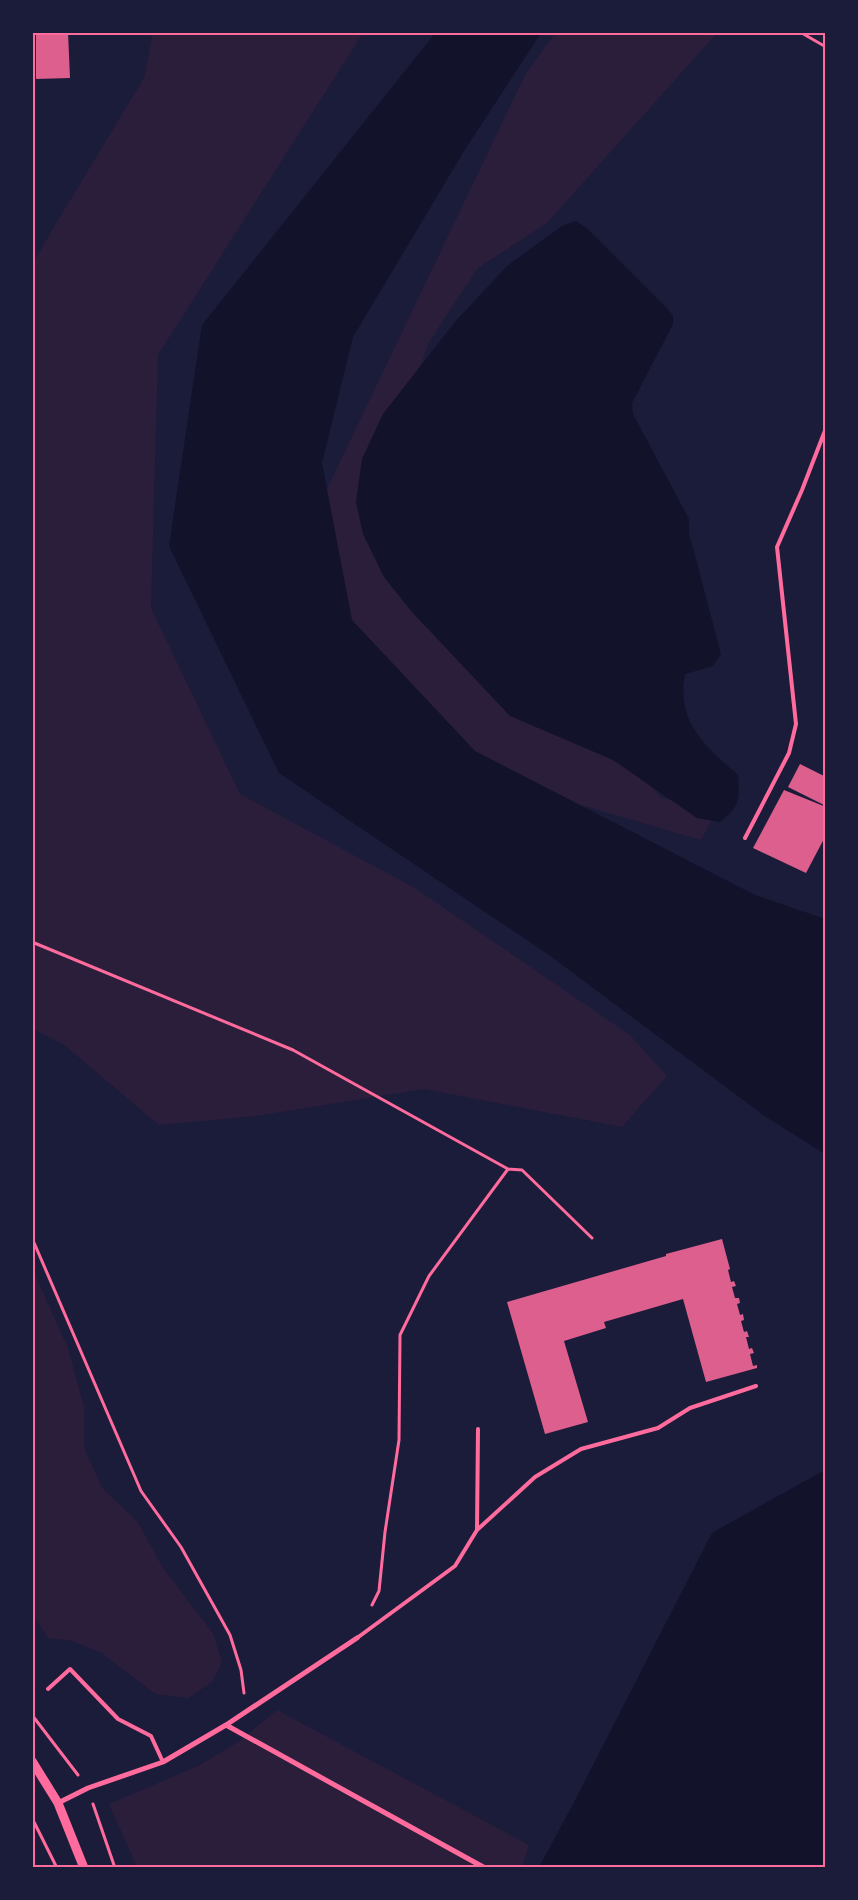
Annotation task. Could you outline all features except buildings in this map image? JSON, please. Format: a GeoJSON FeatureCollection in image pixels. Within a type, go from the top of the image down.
{"type":"FeatureCollection","features":[{"type":"Feature","properties":{"kind":"street"},"geometry":{"type":"LineString","coordinates":[[58,1803],[88,1788],[163,1762],[226,1725],[357,1638]]}},
{"type":"Feature","properties":{"kind":"street"},"geometry":{"type":"LineString","coordinates":[[226,1725],[485,1868]]}},
{"type":"Feature","properties":{"kind":"street"},"geometry":{"type":"LineString","coordinates":[[32,1760],[58,1803],[84,1868]]}},
{"type":"Feature","properties":{"kind":"lane"},"geometry":{"type":"LineString","coordinates":[[745,838],[789,752],[796,724],[776,547],[802,490],[826,428]]}},
{"type":"Feature","properties":{"kind":"lane"},"geometry":{"type":"LineString","coordinates":[[357,1638],[456,1566],[477,1530],[535,1477],[581,1449],[658,1428],[690,1408],[756,1386]]}},
{"type":"Feature","properties":{"kind":"lane"},"geometry":{"type":"LineString","coordinates":[[477,1530],[478,1429]]}},
{"type":"Feature","properties":{"kind":"lane"},"geometry":{"type":"LineString","coordinates":[[48,1689],[70,1669],[118,1720],[152,1736],[163,1762]]}},
{"type":"Feature","properties":{"kind":"path"},"geometry":{"type":"LineString","coordinates":[[800,32],[826,47]]}},
{"type":"Feature","properties":{"kind":"path"},"geometry":{"type":"LineString","coordinates":[[32,942],[293,1050],[508,1169],[522,1170],[592,1238]]}},
{"type":"Feature","properties":{"kind":"path"},"geometry":{"type":"LineString","coordinates":[[372,1606],[379,1590],[385,1532],[399,1440],[400,1335],[429,1276],[508,1169]]}},
{"type":"Feature","properties":{"kind":"path"},"geometry":{"type":"LineString","coordinates":[[32,1238],[141,1491],[181,1547],[230,1636],[241,1670],[247,1711]]}},
{"type":"Feature","properties":{"kind":"path"},"geometry":{"type":"LineString","coordinates":[[32,1818],[57,1868]]}},
{"type":"Feature","properties":{"kind":"shaded area"},"geometry":{"type":"Polygon","coordinates":[[[436,32],[541,33],[464,151],[353,337],[322,463],[352,620],[475,751],[753,894],[825,919],[825,1154],[766,1117],[549,955],[279,773],[169,546],[202,325],[436,32]]]}},
{"type":"Feature","properties":{"kind":"shaded area"},"geometry":{"type":"Polygon","coordinates":[[[153,33],[363,33],[158,355],[151,608],[240,794],[415,888],[630,1035],[667,1076],[622,1127],[424,1089],[256,1116],[159,1125],[64,1045],[33,1029],[32,265],[144,78],[153,33]]]}},
{"type":"Feature","properties":{"kind":"shaded area"},"geometry":{"type":"Polygon","coordinates":[[[555,33],[717,33],[547,223],[478,268],[429,342],[376,495],[624,753],[661,798],[718,809],[701,840],[478,775],[373,673],[304,537],[525,75],[555,33]]]}},
{"type":"Feature","properties":{"kind":"shaded area"},"geometry":{"type":"Polygon","coordinates":[[[576,221],[587,228],[673,316],[673,324],[632,403],[633,414],[689,519],[689,533],[721,654],[713,666],[685,674],[683,691],[689,719],[696,732],[704,743],[738,775],[739,790],[737,802],[732,812],[720,822],[697,818],[613,760],[510,716],[412,612],[384,577],[363,534],[356,502],[362,459],[383,414],[454,323],[507,266],[562,226],[576,221]]]}},
{"type":"Feature","properties":{"kind":"shaded area"},"geometry":{"type":"Polygon","coordinates":[[[32,1268],[68,1348],[84,1407],[84,1447],[102,1488],[138,1522],[163,1568],[213,1633],[222,1662],[213,1681],[189,1698],[155,1694],[102,1653],[72,1641],[48,1638],[33,1615],[32,1268]]]}},
{"type":"Feature","properties":{"kind":"shaded area"},"geometry":{"type":"Polygon","coordinates":[[[825,1470],[825,1867],[539,1867],[712,1533],[825,1470]]]}},
{"type":"Feature","properties":{"kind":"shaded area"},"geometry":{"type":"Polygon","coordinates":[[[277,1710],[529,1845],[522,1867],[137,1867],[109,1804],[200,1765],[238,1742],[277,1710]]]}}]}
